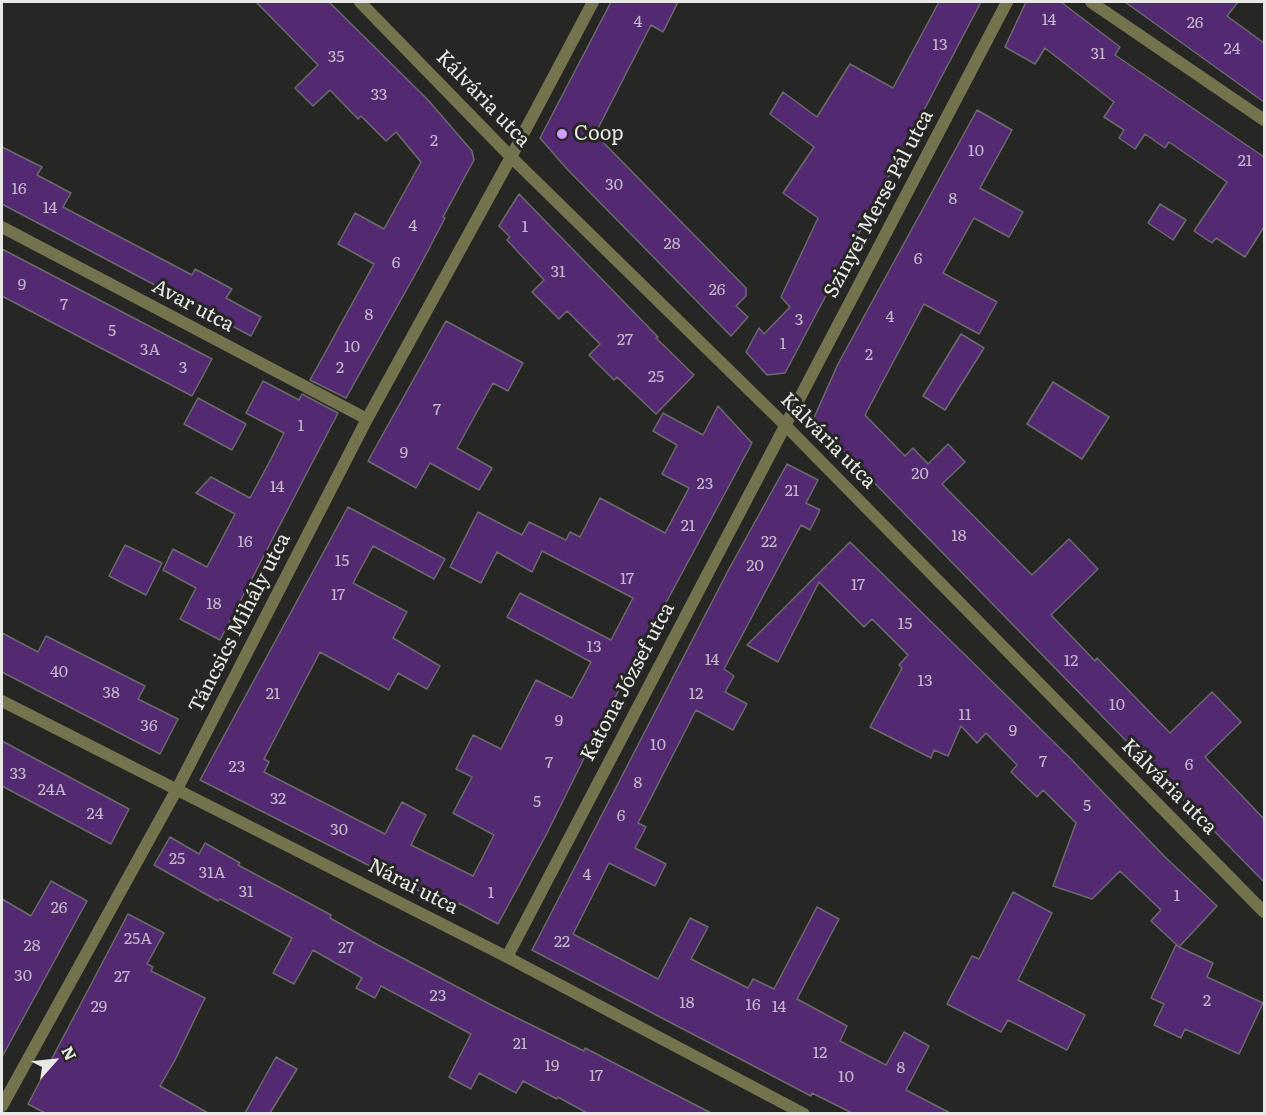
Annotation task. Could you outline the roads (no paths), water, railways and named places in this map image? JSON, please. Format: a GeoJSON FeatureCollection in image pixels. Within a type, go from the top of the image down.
{"type":"FeatureCollection","features":[{"type":"Feature","properties":{"kind":"street","name":"Kálvária utca"},"geometry":{"type":"LineString","coordinates":[[360,2],[511,156],[785,425],[1264,912]]}},
{"type":"Feature","properties":{"kind":"street","name":"Táncsics Mihály utca"},"geometry":{"type":"LineString","coordinates":[[2,1106],[177,789],[367,419],[511,156],[592,2]]}},
{"type":"Feature","properties":{"kind":"street","name":"Szinyei Merse Pál utca"},"geometry":{"type":"LineString","coordinates":[[785,425],[1007,2]]}},
{"type":"Feature","properties":{"kind":"street"},"geometry":{"type":"LineString","coordinates":[[1091,2],[1264,120]]}},
{"type":"Feature","properties":{"kind":"street","name":"Avar utca"},"geometry":{"type":"LineString","coordinates":[[2,227],[367,419]]}},
{"type":"Feature","properties":{"kind":"street","name":"Katona József utca"},"geometry":{"type":"LineString","coordinates":[[507,957],[785,425]]}},
{"type":"Feature","properties":{"kind":"street","name":"Nárai utca"},"geometry":{"type":"LineString","coordinates":[[2,701],[507,957],[804,1113]]}},
{"type":"Feature","properties":{"kind":"place","name":"Coop"},"geometry":{"type":"Point","coordinates":[562,134]}}]}
